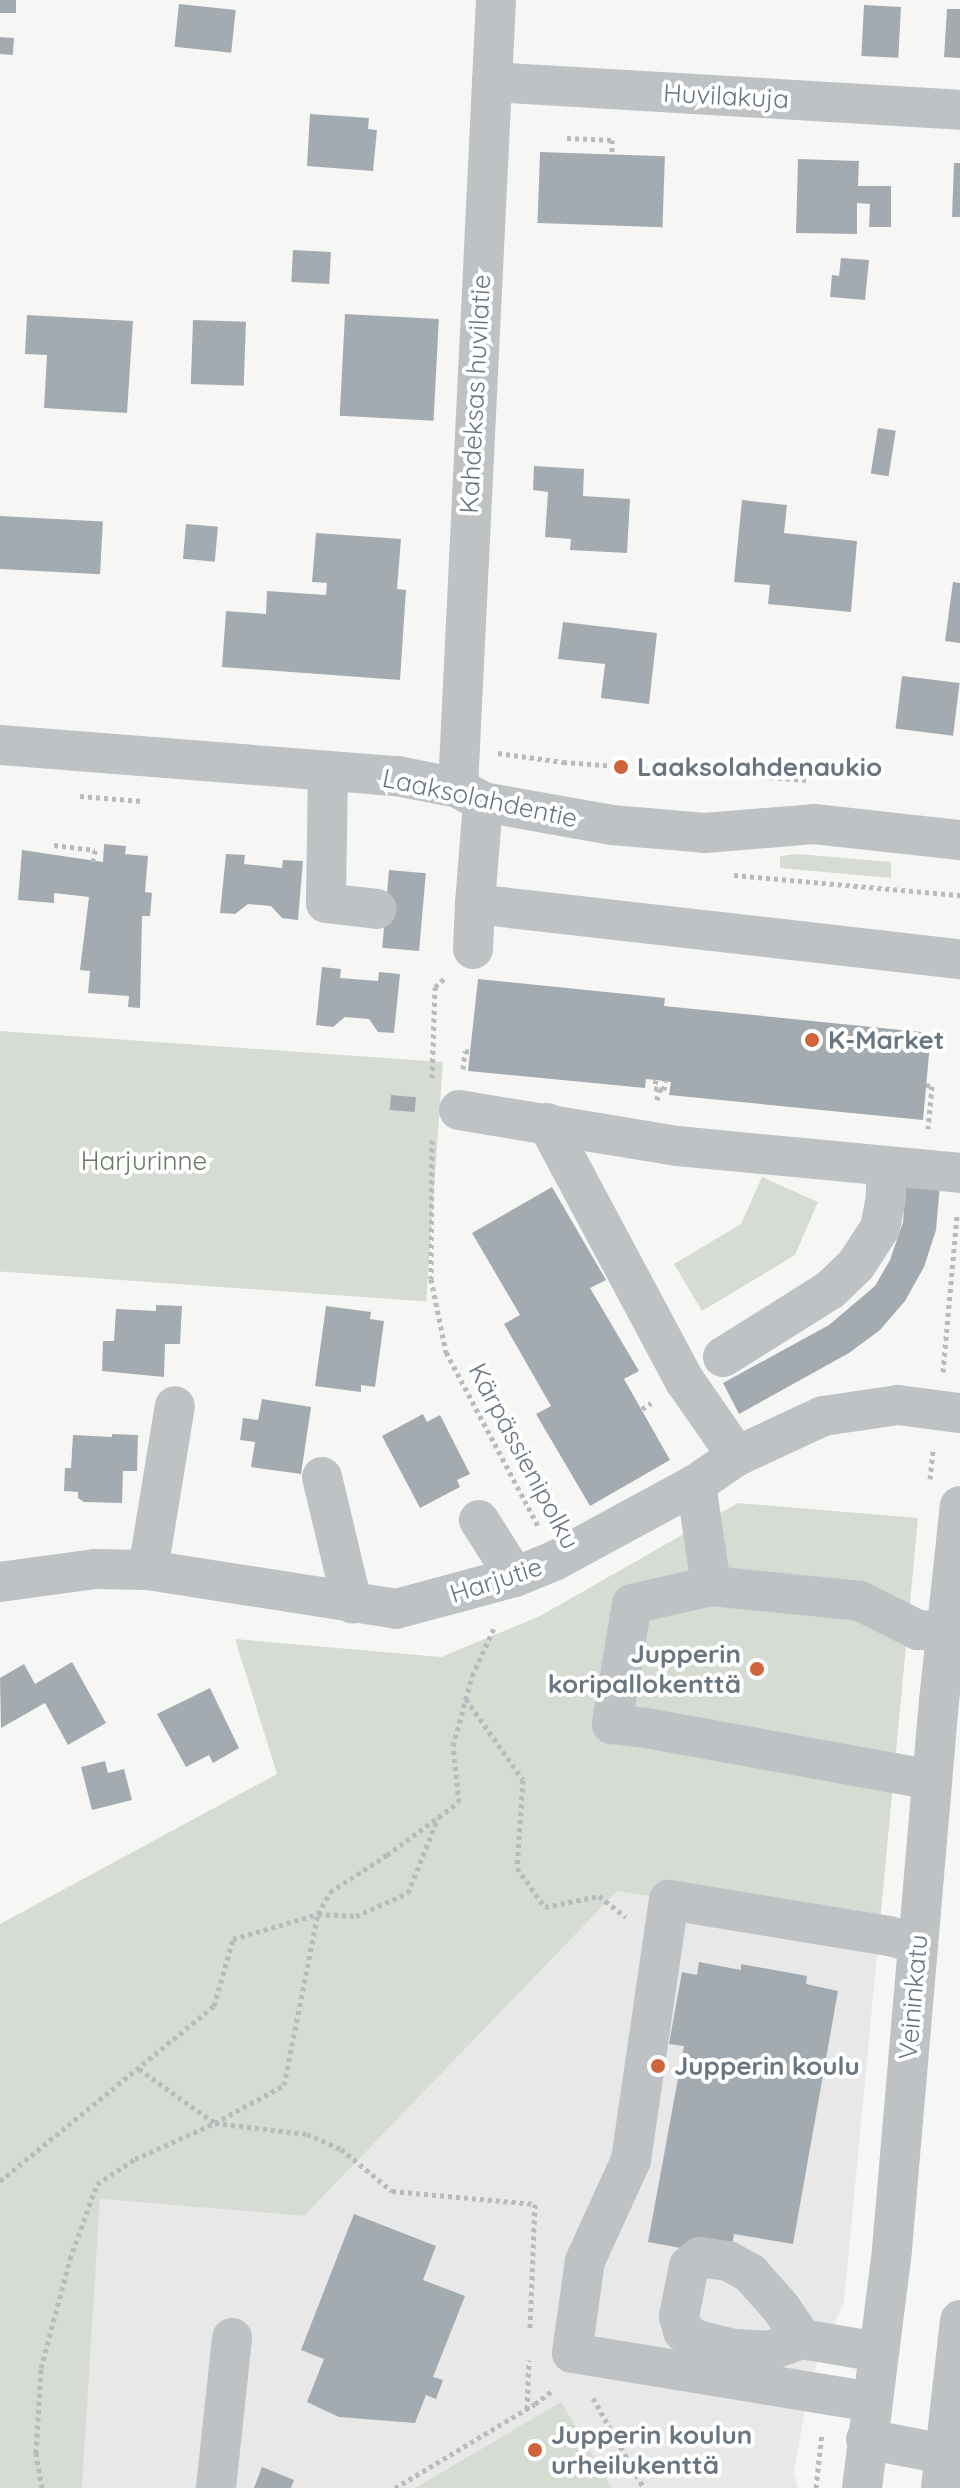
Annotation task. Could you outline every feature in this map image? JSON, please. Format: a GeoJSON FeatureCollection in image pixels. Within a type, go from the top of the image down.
{"type":"FeatureCollection","features":[{"type":"Feature","properties":{"kind":"street","name":"Kahdeksas huvilatie"},"geometry":{"type":"LineString","coordinates":[[473,949],[475,904],[470,795],[496,0]]}},
{"type":"Feature","properties":{"kind":"street","name":"Huvilakuja"},"geometry":{"type":"LineString","coordinates":[[492,82],[960,110]]}},
{"type":"Feature","properties":{"kind":"street","name":"Laaksolahdentie"},"geometry":{"type":"LineString","coordinates":[[0,745],[397,776],[559,818],[705,833],[814,824],[960,840]]}},
{"type":"Feature","properties":{"kind":"street"},"geometry":{"type":"LineString","coordinates":[[328,771],[326,903],[377,909]]}},
{"type":"Feature","properties":{"kind":"street"},"geometry":{"type":"LineString","coordinates":[[475,904],[960,959]]}},
{"type":"Feature","properties":{"kind":"street"},"geometry":{"type":"LineString","coordinates":[[459,1110],[677,1146],[960,1173]]}},
{"type":"Feature","properties":{"kind":"street"},"geometry":{"type":"LineString","coordinates":[[547,1123],[685,1381],[737,1456]]}},
{"type":"Feature","properties":{"kind":"street"},"geometry":{"type":"LineString","coordinates":[[723,1357],[830,1290],[856,1265],[880,1228],[886,1196],[886,1167]]}},
{"type":"Feature","properties":{"kind":"street","name":"Harjutie"},"geometry":{"type":"LineString","coordinates":[[0,1582],[95,1569],[148,1570],[396,1609],[515,1577],[556,1560],[696,1484],[737,1456],[823,1416],[898,1405],[960,1413]]}},
{"type":"Feature","properties":{"kind":"street"},"geometry":{"type":"LineString","coordinates":[[148,1570],[175,1406]]}},
{"type":"Feature","properties":{"kind":"street"},"geometry":{"type":"LineString","coordinates":[[322,1477],[352,1603]]}},
{"type":"Feature","properties":{"kind":"street"},"geometry":{"type":"LineString","coordinates":[[696,1484],[711,1586]]}},
{"type":"Feature","properties":{"kind":"street","name":"Veininkatu"},"geometry":{"type":"LineString","coordinates":[[862,2488],[892,2249],[945,1631],[960,1506]]}},
{"type":"Feature","properties":{"kind":"street"},"geometry":{"type":"LineString","coordinates":[[479,1520],[515,1577]]}},
{"type":"Feature","properties":{"kind":"street"},"geometry":{"type":"LineString","coordinates":[[932,1780],[612,1724],[632,1604],[711,1586],[860,1601],[918,1630],[945,1631]]}},
{"type":"Feature","properties":{"kind":"street"},"geometry":{"type":"LineString","coordinates":[[918,1944],[889,1936],[669,1900],[631,2160],[585,2261],[575,2361],[869,2420],[949,2467],[960,2320]]}},
{"type":"Feature","properties":{"kind":"street"},"geometry":{"type":"LineString","coordinates":[[216,2488],[232,2338]]}},
{"type":"Feature","properties":{"kind":"street"},"geometry":{"type":"LineString","coordinates":[[802,2339],[878,2352]]}},
{"type":"Feature","properties":{"kind":"path"},"geometry":{"type":"LineString","coordinates":[[567,138],[612,140],[612,155]]}},
{"type":"Feature","properties":{"kind":"path"},"geometry":{"type":"LineString","coordinates":[[54,845],[95,850],[93,862]]}},
{"type":"Feature","properties":{"kind":"path"},"geometry":{"type":"LineString","coordinates":[[656,1080],[654,1088],[659,1089]]}},
{"type":"Feature","properties":{"kind":"path","name":"Kärpässienipolku"},"geometry":{"type":"LineString","coordinates":[[446,1352],[556,1560]]}},
{"type":"Feature","properties":{"kind":"path"},"geometry":{"type":"LineString","coordinates":[[42,2488],[36,2453],[41,2368],[70,2259],[97,2184],[135,2159],[215,2123],[284,2085],[318,1914],[330,1892],[459,1802],[453,1746],[472,1676],[497,1622]]}},
{"type":"Feature","properties":{"kind":"path"},"geometry":{"type":"LineString","coordinates":[[466,1698],[523,1780],[517,1868],[545,1907],[599,1896],[662,1945]]}},
{"type":"Feature","properties":{"kind":"path"},"geometry":{"type":"LineString","coordinates":[[0,2181],[214,2006],[233,1939],[318,1914],[356,1916],[408,1893],[438,1818]]}},
{"type":"Feature","properties":{"kind":"path"},"geometry":{"type":"LineString","coordinates":[[139,2069],[215,2123],[307,2134],[341,2149],[392,2191],[535,2204],[527,2409]]}},
{"type":"Feature","properties":{"kind":"path"},"geometry":{"type":"LineString","coordinates":[[395,2488],[527,2409],[575,2361],[644,2488]]}},
{"type":"Feature","properties":{"kind":"shaded area","name":"Jupperin koulu"},"geometry":{"type":"Polygon","coordinates":[[[616,1891],[879,1933],[844,2302],[810,2380],[794,2473],[798,2488],[82,2488],[100,2199],[304,2216],[616,1891]]]}},
{"type":"Feature","properties":{"kind":"green space"},"geometry":{"type":"Polygon","coordinates":[[[798,854],[891,862],[891,878],[780,868],[780,856],[798,854]]]}},
{"type":"Feature","properties":{"kind":"green space","name":"Harjurinne"},"geometry":{"type":"Polygon","coordinates":[[[0,1031],[443,1062],[426,1301],[0,1272],[0,1031]]]}},
{"type":"Feature","properties":{"kind":"green space"},"geometry":{"type":"Polygon","coordinates":[[[762,1177],[818,1202],[795,1255],[702,1311],[674,1264],[741,1224],[762,1177]]]}},
{"type":"Feature","properties":{"kind":"green space"},"geometry":{"type":"Polygon","coordinates":[[[738,1503],[918,1518],[879,1933],[617,1891],[304,2216],[100,2199],[82,2488],[0,2488],[0,1924],[277,1774],[235,1639],[441,1657],[540,1616],[738,1503]]]}},
{"type":"Feature","properties":{"kind":"green space","name":"Jupperin koulun urheilukenttä"},"geometry":{"type":"Polygon","coordinates":[[[561,2402],[612,2488],[415,2488],[546,2411],[561,2402]]]}},
{"type":"Feature","properties":{"kind":"building"},"geometry":{"type":"Polygon","coordinates":[[[0,0],[16,0],[16,13],[0,13],[0,0]]]}},
{"type":"Feature","properties":{"kind":"building"},"geometry":{"type":"Polygon","coordinates":[[[179,4],[236,10],[231,53],[175,47],[179,4]]]}},
{"type":"Feature","properties":{"kind":"building"},"geometry":{"type":"Polygon","coordinates":[[[864,5],[901,7],[898,58],[861,56],[864,5]]]}},
{"type":"Feature","properties":{"kind":"building"},"geometry":{"type":"Polygon","coordinates":[[[947,9],[960,9],[960,58],[944,57],[947,9]]]}},
{"type":"Feature","properties":{"kind":"building"},"geometry":{"type":"Polygon","coordinates":[[[0,37],[14,38],[13,55],[0,54],[0,37]]]}},
{"type":"Feature","properties":{"kind":"building"},"geometry":{"type":"Polygon","coordinates":[[[310,114],[369,118],[368,129],[377,130],[373,171],[307,166],[310,114]]]}},
{"type":"Feature","properties":{"kind":"building"},"geometry":{"type":"Polygon","coordinates":[[[540,152],[665,156],[662,227],[538,223],[540,152]]]}},
{"type":"Feature","properties":{"kind":"building"},"geometry":{"type":"Polygon","coordinates":[[[798,159],[859,161],[858,186],[891,186],[891,227],[869,227],[870,204],[857,203],[857,234],[796,233],[798,159]]]}},
{"type":"Feature","properties":{"kind":"building"},"geometry":{"type":"Polygon","coordinates":[[[954,163],[960,163],[960,217],[952,217],[954,163]]]}},
{"type":"Feature","properties":{"kind":"building"},"geometry":{"type":"Polygon","coordinates":[[[293,250],[331,252],[329,284],[291,282],[293,250]]]}},
{"type":"Feature","properties":{"kind":"building"},"geometry":{"type":"Polygon","coordinates":[[[841,258],[869,260],[865,300],[830,297],[832,275],[839,276],[841,258]]]}},
{"type":"Feature","properties":{"kind":"building"},"geometry":{"type":"Polygon","coordinates":[[[345,314],[439,319],[434,421],[340,416],[345,314]]]}},
{"type":"Feature","properties":{"kind":"building"},"geometry":{"type":"Polygon","coordinates":[[[27,315],[133,321],[127,413],[44,408],[47,355],[25,354],[27,315]]]}},
{"type":"Feature","properties":{"kind":"building"},"geometry":{"type":"Polygon","coordinates":[[[193,320],[246,322],[244,386],[191,384],[193,320]]]}},
{"type":"Feature","properties":{"kind":"building"},"geometry":{"type":"Polygon","coordinates":[[[878,428],[896,431],[889,476],[871,473],[878,428]]]}},
{"type":"Feature","properties":{"kind":"building"},"geometry":{"type":"Polygon","coordinates":[[[534,466],[584,469],[583,496],[630,499],[627,553],[570,550],[571,539],[545,537],[548,492],[533,490],[534,466]]]}},
{"type":"Feature","properties":{"kind":"building"},"geometry":{"type":"Polygon","coordinates":[[[742,500],[787,505],[784,533],[857,541],[851,612],[768,604],[770,585],[734,582],[742,500]]]}},
{"type":"Feature","properties":{"kind":"building"},"geometry":{"type":"Polygon","coordinates":[[[0,516],[103,521],[100,574],[0,569],[0,516]]]}},
{"type":"Feature","properties":{"kind":"building"},"geometry":{"type":"Polygon","coordinates":[[[186,524],[218,527],[215,562],[183,559],[186,524]]]}},
{"type":"Feature","properties":{"kind":"building"},"geometry":{"type":"Polygon","coordinates":[[[316,533],[401,539],[397,589],[406,590],[400,680],[222,667],[226,611],[266,614],[267,591],[326,595],[327,583],[312,582],[316,533]]]}},
{"type":"Feature","properties":{"kind":"building"},"geometry":{"type":"Polygon","coordinates":[[[953,582],[960,583],[960,643],[945,641],[953,582]]]}},
{"type":"Feature","properties":{"kind":"building"},"geometry":{"type":"Polygon","coordinates":[[[563,622],[657,633],[649,704],[601,698],[605,664],[558,659],[563,622]]]}},
{"type":"Feature","properties":{"kind":"building"},"geometry":{"type":"Polygon","coordinates":[[[902,676],[960,683],[953,736],[896,729],[902,676]]]}},
{"type":"Feature","properties":{"kind":"building"},"geometry":{"type":"Polygon","coordinates":[[[104,844],[126,846],[125,854],[148,856],[145,892],[152,893],[150,916],[142,916],[140,1008],[128,1007],[129,996],[88,993],[90,971],[80,970],[89,897],[54,893],[54,903],[18,900],[22,850],[103,862],[104,844]]]}},
{"type":"Feature","properties":{"kind":"building"},"geometry":{"type":"Polygon","coordinates":[[[226,854],[245,855],[244,864],[282,868],[283,860],[303,861],[298,920],[282,918],[271,906],[248,904],[235,914],[220,913],[226,854]]]}},
{"type":"Feature","properties":{"kind":"building"},"geometry":{"type":"Polygon","coordinates":[[[389,870],[426,873],[419,951],[382,948],[389,870]]]}},
{"type":"Feature","properties":{"kind":"building"},"geometry":{"type":"Polygon","coordinates":[[[322,967],[341,969],[340,978],[378,981],[379,972],[400,974],[394,1033],[378,1032],[369,1019],[345,1017],[333,1027],[316,1025],[322,967]]]}},
{"type":"Feature","properties":{"kind":"building"},"geometry":{"type":"Polygon","coordinates":[[[478,979],[665,998],[664,1006],[931,1033],[923,1120],[669,1095],[671,1082],[656,1080],[646,1079],[645,1088],[468,1071],[478,979]]]}},
{"type":"Feature","properties":{"kind":"building"},"geometry":{"type":"Polygon","coordinates":[[[391,1095],[416,1097],[415,1112],[390,1110],[391,1095]]]}},
{"type":"Feature","properties":{"kind":"building"},"geometry":{"type":"Polygon","coordinates":[[[906,1182],[940,1185],[936,1230],[924,1267],[905,1301],[880,1330],[849,1353],[739,1414],[723,1383],[829,1325],[875,1286],[890,1260],[903,1222],[906,1182]]]}},
{"type":"Feature","properties":{"kind":"building"},"geometry":{"type":"Polygon","coordinates":[[[552,1187],[606,1280],[590,1288],[639,1371],[624,1379],[670,1460],[590,1506],[536,1414],[551,1406],[504,1324],[520,1315],[472,1233],[552,1187]]]}},
{"type":"Feature","properties":{"kind":"building"},"geometry":{"type":"Polygon","coordinates":[[[156,1305],[182,1306],[180,1344],[165,1344],[164,1377],[102,1371],[103,1341],[114,1341],[116,1309],[156,1311],[156,1305]]]}},
{"type":"Feature","properties":{"kind":"building"},"geometry":{"type":"Polygon","coordinates":[[[326,1306],[371,1312],[370,1319],[384,1321],[375,1387],[361,1385],[361,1392],[315,1386],[326,1306]]]}},
{"type":"Feature","properties":{"kind":"building"},"geometry":{"type":"Polygon","coordinates":[[[262,1399],[311,1407],[301,1474],[251,1467],[255,1442],[240,1440],[243,1418],[258,1420],[262,1399]]]}},
{"type":"Feature","properties":{"kind":"building"},"geometry":{"type":"Polygon","coordinates":[[[423,1414],[427,1422],[440,1415],[470,1474],[457,1480],[460,1487],[420,1508],[382,1436],[423,1414]]]}},
{"type":"Feature","properties":{"kind":"building"},"geometry":{"type":"Polygon","coordinates":[[[112,1434],[138,1435],[137,1471],[123,1471],[122,1503],[84,1502],[78,1498],[78,1492],[64,1491],[65,1468],[71,1468],[73,1435],[112,1437],[112,1434]]]}},
{"type":"Feature","properties":{"kind":"building"},"geometry":{"type":"Polygon","coordinates":[[[72,1662],[106,1723],[68,1745],[45,1703],[1,1728],[0,1678],[24,1664],[35,1684],[72,1662]]]}},
{"type":"Feature","properties":{"kind":"building"},"geometry":{"type":"Polygon","coordinates":[[[210,1688],[239,1748],[213,1763],[209,1755],[186,1767],[157,1714],[210,1688]]]}},
{"type":"Feature","properties":{"kind":"building"},"geometry":{"type":"Polygon","coordinates":[[[105,1761],[108,1773],[124,1769],[132,1800],[92,1810],[81,1767],[105,1761]]]}},
{"type":"Feature","properties":{"kind":"building"},"geometry":{"type":"Polygon","coordinates":[[[699,1962],[741,1970],[741,1964],[807,1976],[806,1984],[838,1991],[793,2244],[734,2234],[730,2257],[648,2242],[684,2046],[669,2044],[682,1972],[697,1975],[699,1962]]]}},
{"type":"Feature","properties":{"kind":"building"},"geometry":{"type":"Polygon","coordinates":[[[354,2214],[436,2246],[423,2280],[465,2296],[433,2377],[443,2380],[436,2399],[426,2395],[415,2423],[339,2417],[307,2402],[324,2359],[301,2350],[354,2214]]]}},
{"type":"Feature","properties":{"kind":"building"},"geometry":{"type":"Polygon","coordinates":[[[262,2467],[294,2480],[291,2488],[254,2488],[262,2467]]]}},
{"type":"Feature","properties":{"kind":"place","name":"Laaksolahdenaukio"},"geometry":{"type":"Point","coordinates":[621,767]}},
{"type":"Feature","properties":{"kind":"place","name":"K-Market"},"geometry":{"type":"Point","coordinates":[812,1040]}},
{"type":"Feature","properties":{"kind":"place","name":"Jupperin koripallokenttä"},"geometry":{"type":"Point","coordinates":[757,1669]}},
{"type":"Feature","properties":{"kind":"place","name":"Jupperin koulu"},"geometry":{"type":"Point","coordinates":[658,2066]}},
{"type":"Feature","properties":{"kind":"place","name":"Jupperin koulun urheilukenttä"},"geometry":{"type":"Point","coordinates":[535,2450]}}]}
